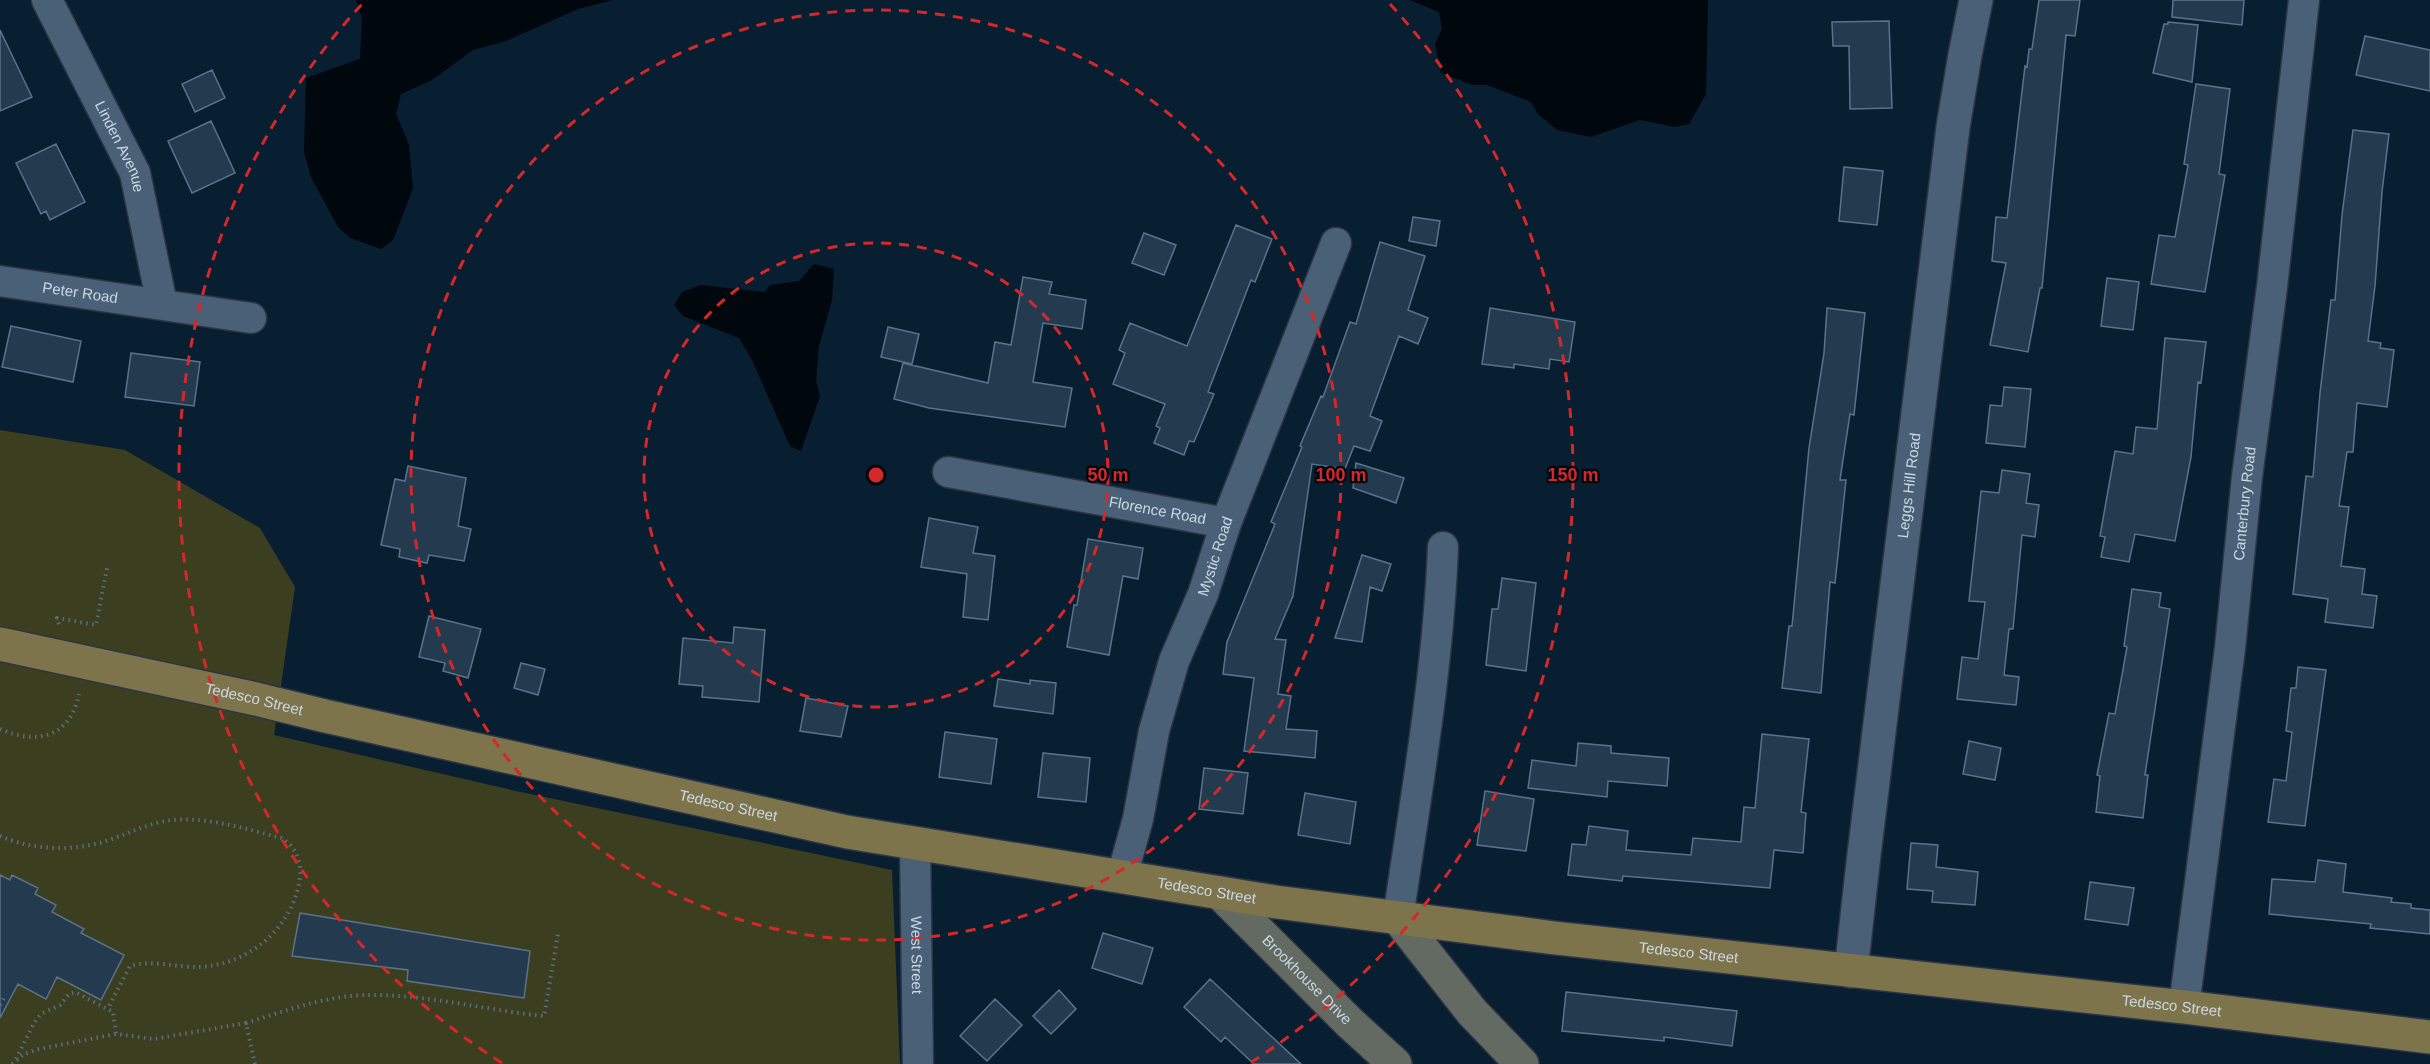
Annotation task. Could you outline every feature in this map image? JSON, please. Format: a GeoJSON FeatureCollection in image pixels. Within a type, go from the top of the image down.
{"type":"FeatureCollection","features":[{"type":"Feature","properties":{"kind":"main road","name":"Tedesco Street"},"geometry":{"type":"LineString","coordinates":[[0,644],[256,699],[743,810],[915,844],[1220,893],[1577,941],[2184,1007],[2430,1037]]}},
{"type":"Feature","properties":{"kind":"main road","name":"Brookhouse Drive"},"geometry":{"type":"LineString","coordinates":[[1220,893],[1350,1023],[1395,1064]]}},
{"type":"Feature","properties":{"kind":"main road"},"geometry":{"type":"LineString","coordinates":[[1398,918],[1472,1011],[1522,1064]]}},
{"type":"Feature","properties":{"kind":"street","name":"Linden Avenue"},"geometry":{"type":"LineString","coordinates":[[47,0],[135,173],[162,304]]}},
{"type":"Feature","properties":{"kind":"street","name":"Leggs Hill Road"},"geometry":{"type":"LineString","coordinates":[[1851,971],[1953,126],[1976,0]]}},
{"type":"Feature","properties":{"kind":"street","name":"Canterbury Road"},"geometry":{"type":"LineString","coordinates":[[2184,1007],[2230,648],[2247,477],[2272,287],[2304,0]]}},
{"type":"Feature","properties":{"kind":"street","name":"Mystic Road"},"geometry":{"type":"LineString","coordinates":[[1122,876],[1138,819],[1155,731],[1174,661],[1203,594],[1226,523],[1336,243]]}},
{"type":"Feature","properties":{"kind":"street","name":"Peter Road"},"geometry":{"type":"LineString","coordinates":[[0,281],[251,318]]}},
{"type":"Feature","properties":{"kind":"street","name":"Florence Road"},"geometry":{"type":"LineString","coordinates":[[948,472],[1226,523]]}},
{"type":"Feature","properties":{"kind":"street"},"geometry":{"type":"LineString","coordinates":[[1398,918],[1430,698],[1440,613],[1443,547]]}},
{"type":"Feature","properties":{"kind":"street","name":"West Street"},"geometry":{"type":"LineString","coordinates":[[915,844],[924,1059]]}},
{"type":"Feature","properties":{"kind":"path"},"geometry":{"type":"LineString","coordinates":[[0,836],[47,849],[94,845],[157,822],[197,820],[281,838],[294,849],[299,861],[298,893],[271,936],[243,955],[219,965],[198,967],[146,964],[130,966],[108,1008]]}},
{"type":"Feature","properties":{"kind":"path"},"geometry":{"type":"LineString","coordinates":[[16,1060],[39,1049],[116,1034],[154,1039],[246,1023],[319,1000],[366,995],[411,997],[544,1016],[558,934]]}},
{"type":"Feature","properties":{"kind":"path"},"geometry":{"type":"LineString","coordinates":[[12,1064],[41,1014],[60,1005],[69,994],[75,992],[108,1008],[116,1017],[116,1034]]}},
{"type":"Feature","properties":{"kind":"path"},"geometry":{"type":"LineString","coordinates":[[0,1005],[4,998]]}},
{"type":"Feature","properties":{"kind":"path"},"geometry":{"type":"LineString","coordinates":[[246,1023],[255,1064]]}},
{"type":"Feature","properties":{"kind":"green space"},"geometry":{"type":"Polygon","coordinates":[[[0,430],[125,450],[260,528],[295,587],[274,735],[516,791],[892,870],[900,1064],[0,1064],[0,430]]]}},
{"type":"Feature","properties":{"kind":"shaded area"},"geometry":{"type":"Polygon","coordinates":[[[356,0],[613,0],[578,9],[506,41],[473,50],[432,80],[401,94],[396,114],[409,145],[413,188],[393,240],[381,249],[350,238],[338,227],[311,177],[304,152],[306,78],[360,59],[362,18],[356,0]]]}},
{"type":"Feature","properties":{"kind":"shaded area"},"geometry":{"type":"Polygon","coordinates":[[[1410,0],[1708,0],[1706,94],[1689,124],[1675,127],[1640,120],[1591,137],[1557,130],[1538,114],[1531,102],[1487,85],[1472,85],[1441,73],[1435,44],[1442,29],[1439,12],[1410,0]]]}},
{"type":"Feature","properties":{"kind":"shaded area"},"geometry":{"type":"Polygon","coordinates":[[[814,264],[834,269],[832,300],[819,346],[816,380],[820,396],[801,451],[790,446],[752,360],[739,338],[683,316],[674,305],[682,292],[701,285],[765,292],[770,285],[799,281],[814,264]]]}},
{"type":"Feature","properties":{"kind":"building"},"geometry":{"type":"Polygon","coordinates":[[[2039,0],[2080,0],[2075,36],[2066,35],[2042,288],[2040,288],[2028,352],[1990,345],[2006,263],[1992,261],[1996,217],[2007,218],[2025,66],[2027,67],[2029,49],[2032,49],[2039,0]]]}},
{"type":"Feature","properties":{"kind":"building"},"geometry":{"type":"Polygon","coordinates":[[[2173,0],[2244,0],[2242,25],[2172,17],[2173,0]]]}},
{"type":"Feature","properties":{"kind":"building"},"geometry":{"type":"Polygon","coordinates":[[[1889,21],[1892,108],[1850,109],[1849,46],[1833,46],[1832,22],[1889,21]]]}},
{"type":"Feature","properties":{"kind":"building"},"geometry":{"type":"Polygon","coordinates":[[[2168,22],[2198,25],[2192,82],[2153,73],[2164,24],[2168,22]]]}},
{"type":"Feature","properties":{"kind":"building"},"geometry":{"type":"Polygon","coordinates":[[[0,30],[32,97],[0,111],[0,30]]]}},
{"type":"Feature","properties":{"kind":"building"},"geometry":{"type":"Polygon","coordinates":[[[2365,36],[2430,50],[2430,91],[2356,75],[2365,36]]]}},
{"type":"Feature","properties":{"kind":"building"},"geometry":{"type":"Polygon","coordinates":[[[212,70],[225,98],[195,112],[182,84],[212,70]]]}},
{"type":"Feature","properties":{"kind":"building"},"geometry":{"type":"Polygon","coordinates":[[[2196,84],[2230,89],[2219,174],[2225,175],[2205,292],[2151,284],[2159,235],[2175,237],[2188,165],[2184,164],[2196,84]]]}},
{"type":"Feature","properties":{"kind":"building"},"geometry":{"type":"Polygon","coordinates":[[[211,121],[235,173],[192,193],[168,141],[211,121]]]}},
{"type":"Feature","properties":{"kind":"building"},"geometry":{"type":"Polygon","coordinates":[[[2353,130],[2389,134],[2368,341],[2381,343],[2380,348],[2394,350],[2387,407],[2357,403],[2353,452],[2347,452],[2339,506],[2349,507],[2341,566],[2365,569],[2362,594],[2377,596],[2373,628],[2325,622],[2328,599],[2293,594],[2306,476],[2313,477],[2320,393],[2331,300],[2335,300],[2342,215],[2353,130]]]}},
{"type":"Feature","properties":{"kind":"building"},"geometry":{"type":"Polygon","coordinates":[[[56,144],[85,202],[50,220],[46,211],[41,214],[16,163],[56,144]]]}},
{"type":"Feature","properties":{"kind":"building"},"geometry":{"type":"Polygon","coordinates":[[[1844,167],[1883,171],[1877,225],[1839,221],[1844,167]]]}},
{"type":"Feature","properties":{"kind":"building"},"geometry":{"type":"Polygon","coordinates":[[[1413,217],[1440,221],[1436,246],[1409,241],[1413,217]]]}},
{"type":"Feature","properties":{"kind":"building"},"geometry":{"type":"Polygon","coordinates":[[[1236,225],[1272,239],[1255,282],[1251,280],[1208,392],[1214,394],[1194,442],[1189,441],[1184,455],[1154,443],[1160,428],[1156,426],[1165,404],[1113,384],[1125,353],[1119,350],[1130,323],[1187,346],[1236,225]]]}},
{"type":"Feature","properties":{"kind":"building"},"geometry":{"type":"Polygon","coordinates":[[[1144,233],[1176,245],[1164,275],[1132,263],[1144,233]]]}},
{"type":"Feature","properties":{"kind":"building"},"geometry":{"type":"Polygon","coordinates":[[[1380,242],[1425,256],[1408,310],[1428,318],[1418,344],[1399,336],[1370,416],[1382,421],[1370,451],[1354,446],[1345,469],[1312,464],[1293,596],[1275,639],[1286,640],[1278,694],[1291,696],[1286,729],[1317,731],[1315,758],[1244,751],[1254,678],[1223,674],[1227,642],[1275,524],[1271,522],[1302,447],[1300,446],[1321,396],[1323,397],[1350,322],[1356,324],[1380,242]]]}},
{"type":"Feature","properties":{"kind":"building"},"geometry":{"type":"Polygon","coordinates":[[[1023,277],[1052,282],[1049,294],[1086,300],[1082,329],[1043,323],[1033,382],[1072,388],[1065,427],[929,408],[894,399],[903,363],[988,383],[995,342],[1011,345],[1023,277]]]}},
{"type":"Feature","properties":{"kind":"building"},"geometry":{"type":"Polygon","coordinates":[[[2107,278],[2139,282],[2133,330],[2101,326],[2107,278]]]}},
{"type":"Feature","properties":{"kind":"building"},"geometry":{"type":"Polygon","coordinates":[[[1490,308],[1575,322],[1569,362],[1550,359],[1549,369],[1514,364],[1514,368],[1482,364],[1490,308]]]}},
{"type":"Feature","properties":{"kind":"building"},"geometry":{"type":"Polygon","coordinates":[[[1827,308],[1865,313],[1854,415],[1850,414],[1840,480],[1846,480],[1835,583],[1830,582],[1821,693],[1782,688],[1789,626],[1792,626],[1809,448],[1824,353],[1827,308]]]}},
{"type":"Feature","properties":{"kind":"building"},"geometry":{"type":"Polygon","coordinates":[[[11,326],[81,341],[73,382],[2,367],[11,326]]]}},
{"type":"Feature","properties":{"kind":"building"},"geometry":{"type":"Polygon","coordinates":[[[888,327],[919,334],[912,364],[881,357],[888,327]]]}},
{"type":"Feature","properties":{"kind":"building"},"geometry":{"type":"Polygon","coordinates":[[[2165,338],[2206,342],[2201,383],[2198,382],[2191,457],[2175,541],[2135,534],[2129,562],[2101,557],[2105,537],[2100,536],[2115,451],[2133,454],[2136,427],[2157,429],[2165,338]]]}},
{"type":"Feature","properties":{"kind":"building"},"geometry":{"type":"Polygon","coordinates":[[[131,353],[200,362],[194,406],[125,397],[131,353]]]}},
{"type":"Feature","properties":{"kind":"building"},"geometry":{"type":"Polygon","coordinates":[[[2004,387],[2031,389],[2025,447],[1986,443],[1990,405],[2002,406],[2004,387]]]}},
{"type":"Feature","properties":{"kind":"building"},"geometry":{"type":"Polygon","coordinates":[[[1356,463],[1404,478],[1396,503],[1353,488],[1356,463]]]}},
{"type":"Feature","properties":{"kind":"building"},"geometry":{"type":"Polygon","coordinates":[[[408,466],[466,478],[458,526],[471,529],[464,561],[429,555],[427,563],[399,557],[400,549],[381,545],[395,479],[405,481],[408,466]]]}},
{"type":"Feature","properties":{"kind":"building"},"geometry":{"type":"Polygon","coordinates":[[[2002,470],[2030,474],[2026,503],[2039,505],[2035,537],[2022,535],[2013,629],[2009,629],[2004,675],[2019,677],[2016,705],[1957,699],[1962,657],[1978,659],[1985,602],[1969,601],[1981,491],[1999,493],[2002,470]]]}},
{"type":"Feature","properties":{"kind":"building"},"geometry":{"type":"Polygon","coordinates":[[[929,518],[978,527],[973,553],[995,556],[988,620],[963,617],[967,574],[921,567],[929,518]]]}},
{"type":"Feature","properties":{"kind":"building"},"geometry":{"type":"Polygon","coordinates":[[[1088,539],[1143,548],[1138,579],[1123,576],[1109,655],[1067,647],[1088,539]]]}},
{"type":"Feature","properties":{"kind":"building"},"geometry":{"type":"Polygon","coordinates":[[[1362,555],[1391,564],[1382,591],[1370,587],[1362,642],[1335,638],[1362,555]]]}},
{"type":"Feature","properties":{"kind":"building"},"geometry":{"type":"Polygon","coordinates":[[[1502,578],[1536,583],[1526,671],[1486,665],[1492,609],[1498,609],[1502,578]]]}},
{"type":"Feature","properties":{"kind":"building"},"geometry":{"type":"Polygon","coordinates":[[[2132,589],[2161,593],[2159,607],[2170,609],[2145,775],[2148,775],[2143,818],[2096,812],[2100,776],[2097,775],[2109,713],[2115,714],[2127,647],[2124,646],[2132,589]]]}},
{"type":"Feature","properties":{"kind":"building"},"geometry":{"type":"Polygon","coordinates":[[[429,616],[481,629],[468,678],[443,671],[445,663],[419,657],[429,616]]]}},
{"type":"Feature","properties":{"kind":"building"},"geometry":{"type":"Polygon","coordinates":[[[734,627],[765,630],[759,702],[702,697],[703,686],[679,684],[683,638],[733,643],[734,627]]]}},
{"type":"Feature","properties":{"kind":"building"},"geometry":{"type":"Polygon","coordinates":[[[521,663],[545,669],[538,695],[514,688],[521,663]]]}},
{"type":"Feature","properties":{"kind":"building"},"geometry":{"type":"Polygon","coordinates":[[[2298,667],[2326,670],[2305,826],[2268,822],[2274,779],[2286,781],[2292,732],[2286,731],[2291,688],[2296,688],[2298,667]]]}},
{"type":"Feature","properties":{"kind":"building"},"geometry":{"type":"Polygon","coordinates":[[[998,679],[1030,684],[1030,680],[1056,683],[1053,714],[994,706],[998,679]]]}},
{"type":"Feature","properties":{"kind":"building"},"geometry":{"type":"Polygon","coordinates":[[[806,698],[848,706],[841,737],[800,731],[806,698]]]}},
{"type":"Feature","properties":{"kind":"building"},"geometry":{"type":"Polygon","coordinates":[[[945,732],[997,739],[991,784],[939,777],[945,732]]]}},
{"type":"Feature","properties":{"kind":"building"},"geometry":{"type":"Polygon","coordinates":[[[1762,734],[1809,739],[1801,812],[1806,813],[1803,853],[1774,850],[1770,888],[1623,876],[1622,881],[1568,875],[1572,844],[1586,845],[1589,826],[1628,831],[1626,850],[1691,855],[1693,838],[1741,842],[1744,807],[1755,808],[1762,734]]]}},
{"type":"Feature","properties":{"kind":"building"},"geometry":{"type":"Polygon","coordinates":[[[1969,741],[2001,748],[1995,780],[1963,774],[1969,741]]]}},
{"type":"Feature","properties":{"kind":"building"},"geometry":{"type":"Polygon","coordinates":[[[1578,743],[1611,746],[1611,753],[1669,758],[1667,786],[1608,781],[1607,797],[1528,788],[1532,760],[1576,766],[1578,743]]]}},
{"type":"Feature","properties":{"kind":"building"},"geometry":{"type":"Polygon","coordinates":[[[1043,753],[1090,758],[1086,802],[1038,797],[1043,753]]]}},
{"type":"Feature","properties":{"kind":"building"},"geometry":{"type":"Polygon","coordinates":[[[1204,768],[1248,773],[1243,814],[1199,809],[1204,768]]]}},
{"type":"Feature","properties":{"kind":"building"},"geometry":{"type":"Polygon","coordinates":[[[1485,791],[1534,799],[1526,851],[1477,845],[1485,791]]]}},
{"type":"Feature","properties":{"kind":"building"},"geometry":{"type":"Polygon","coordinates":[[[1305,793],[1356,802],[1350,844],[1298,835],[1305,793]]]}},
{"type":"Feature","properties":{"kind":"building"},"geometry":{"type":"Polygon","coordinates":[[[1911,843],[1938,845],[1936,867],[1978,872],[1975,905],[1932,902],[1933,891],[1907,889],[1911,843]]]}},
{"type":"Feature","properties":{"kind":"building"},"geometry":{"type":"Polygon","coordinates":[[[2318,860],[2346,864],[2343,892],[2392,898],[2391,902],[2411,904],[2411,908],[2430,910],[2430,934],[2370,928],[2371,924],[2269,914],[2272,879],[2315,882],[2318,860]]]}},
{"type":"Feature","properties":{"kind":"building"},"geometry":{"type":"Polygon","coordinates":[[[0,875],[10,880],[12,875],[38,888],[35,894],[56,905],[52,912],[84,929],[81,933],[124,955],[101,1000],[57,977],[46,999],[18,984],[0,1018],[0,875]]]}},
{"type":"Feature","properties":{"kind":"building"},"geometry":{"type":"Polygon","coordinates":[[[2090,882],[2134,888],[2128,925],[2085,919],[2090,882]]]}},
{"type":"Feature","properties":{"kind":"building"},"geometry":{"type":"Polygon","coordinates":[[[300,913],[530,951],[524,998],[407,981],[408,970],[292,956],[300,913]]]}},
{"type":"Feature","properties":{"kind":"building"},"geometry":{"type":"Polygon","coordinates":[[[1103,933],[1153,948],[1142,984],[1092,968],[1103,933]]]}},
{"type":"Feature","properties":{"kind":"building"},"geometry":{"type":"Polygon","coordinates":[[[1210,979],[1301,1064],[1254,1064],[1225,1037],[1221,1042],[1184,1007],[1210,979]]]}},
{"type":"Feature","properties":{"kind":"building"},"geometry":{"type":"Polygon","coordinates":[[[1059,990],[1076,1009],[1051,1034],[1033,1016],[1059,990]]]}},
{"type":"Feature","properties":{"kind":"building"},"geometry":{"type":"Polygon","coordinates":[[[1566,992],[1737,1011],[1732,1046],[1664,1037],[1664,1041],[1562,1031],[1566,992]]]}},
{"type":"Feature","properties":{"kind":"building"},"geometry":{"type":"Polygon","coordinates":[[[995,999],[1022,1025],[987,1061],[960,1036],[995,999]]]}}]}
